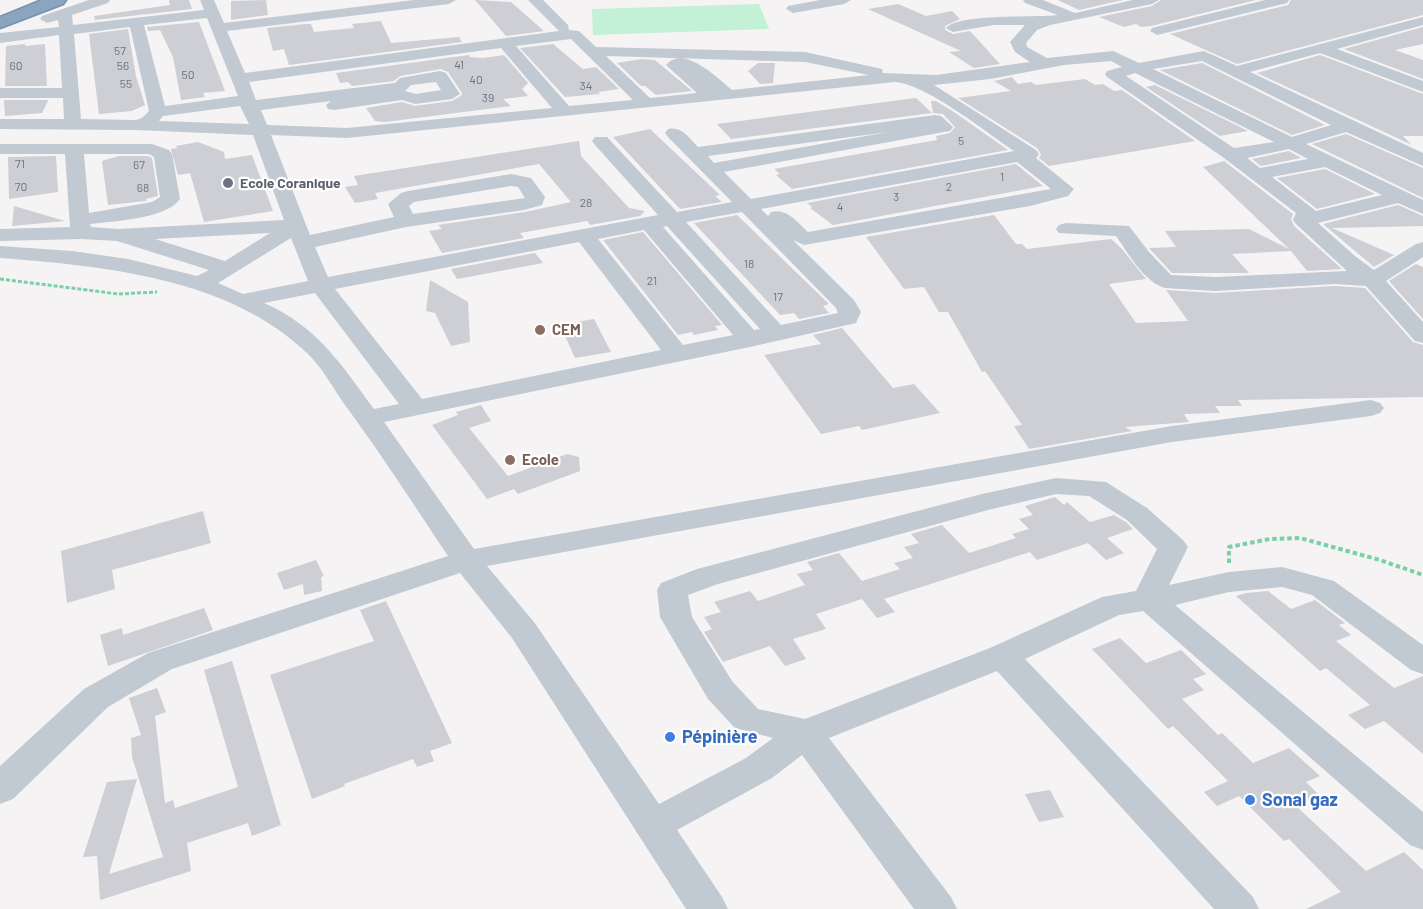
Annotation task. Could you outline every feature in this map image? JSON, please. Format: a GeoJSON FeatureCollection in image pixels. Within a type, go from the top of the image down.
{"type":"FeatureCollection","features":[{"type":"Feature","properties":{"kind":"highway"},"geometry":{"type":"LineString","coordinates":[[0,14],[38,0]]}},
{"type":"Feature","properties":{"kind":"highway"},"geometry":{"type":"LineString","coordinates":[[0,23],[61,6]]}},
{"type":"Feature","properties":{"kind":"street"},"geometry":{"type":"LineString","coordinates":[[0,37],[61,6],[103,0]]}},
{"type":"Feature","properties":{"kind":"street"},"geometry":{"type":"LineString","coordinates":[[0,37],[212,14],[449,0]]}},
{"type":"Feature","properties":{"kind":"street"},"geometry":{"type":"LineString","coordinates":[[535,0],[563,28]]}},
{"type":"Feature","properties":{"kind":"street"},"geometry":{"type":"LineString","coordinates":[[793,9],[844,0]]}},
{"type":"Feature","properties":{"kind":"street"},"geometry":{"type":"LineString","coordinates":[[1030,0],[1075,17]]}},
{"type":"Feature","properties":{"kind":"street"},"geometry":{"type":"LineString","coordinates":[[953,28],[994,21],[1047,21],[1100,13],[1151,0]]}},
{"type":"Feature","properties":{"kind":"street"},"geometry":{"type":"LineString","coordinates":[[1230,0],[1258,5]]}},
{"type":"Feature","properties":{"kind":"street"},"geometry":{"type":"LineString","coordinates":[[1282,0],[1151,29],[1195,47],[1237,71],[1347,126],[1423,160]]}},
{"type":"Feature","properties":{"kind":"street"},"geometry":{"type":"LineString","coordinates":[[61,6],[66,30],[74,124]]}},
{"type":"Feature","properties":{"kind":"street"},"geometry":{"type":"LineString","coordinates":[[1100,13],[1123,20]]}},
{"type":"Feature","properties":{"kind":"street"},"geometry":{"type":"LineString","coordinates":[[212,14],[321,286],[415,407]]}},
{"type":"Feature","properties":{"kind":"street"},"geometry":{"type":"LineString","coordinates":[[1044,63],[1020,49],[1018,42],[1032,27],[1047,21]]}},
{"type":"Feature","properties":{"kind":"street"},"geometry":{"type":"LineString","coordinates":[[1237,71],[1423,21]]}},
{"type":"Feature","properties":{"kind":"street"},"geometry":{"type":"LineString","coordinates":[[136,22],[158,112]]}},
{"type":"Feature","properties":{"kind":"street"},"geometry":{"type":"LineString","coordinates":[[1388,31],[1414,40]]}},
{"type":"Feature","properties":{"kind":"street"},"geometry":{"type":"LineString","coordinates":[[238,79],[574,34],[646,104]]}},
{"type":"Feature","properties":{"kind":"street"},"geometry":{"type":"LineString","coordinates":[[505,43],[565,112]]}},
{"type":"Feature","properties":{"kind":"street"},"geometry":{"type":"LineString","coordinates":[[1195,47],[1113,74],[1230,154],[1307,212],[1304,220]]}},
{"type":"Feature","properties":{"kind":"street"},"geometry":{"type":"LineString","coordinates":[[1323,49],[1423,87]]}},
{"type":"Feature","properties":{"kind":"street"},"geometry":{"type":"LineString","coordinates":[[591,51],[826,60],[895,76],[936,80],[990,74],[1044,63],[1113,56],[1140,67],[1423,208]]}},
{"type":"Feature","properties":{"kind":"street"},"geometry":{"type":"LineString","coordinates":[[700,72],[826,60]]}},
{"type":"Feature","properties":{"kind":"street"},"geometry":{"type":"LineString","coordinates":[[710,96],[674,65],[687,63],[728,94]]}},
{"type":"Feature","properties":{"kind":"street"},"geometry":{"type":"LineString","coordinates":[[316,69],[347,133]]}},
{"type":"Feature","properties":{"kind":"street"},"geometry":{"type":"LineString","coordinates":[[136,125],[148,122],[158,112],[248,103],[333,101],[403,95],[415,99],[452,94],[440,76],[406,81],[400,87],[333,101]]}},
{"type":"Feature","properties":{"kind":"street"},"geometry":{"type":"LineString","coordinates":[[0,124],[136,125],[347,133],[646,104],[895,76],[937,92],[1030,154],[584,235],[244,300]]}},
{"type":"Feature","properties":{"kind":"street"},"geometry":{"type":"LineString","coordinates":[[0,93],[70,93]]}},
{"type":"Feature","properties":{"kind":"street"},"geometry":{"type":"LineString","coordinates":[[693,153],[935,120],[944,127],[710,169]]}},
{"type":"Feature","properties":{"kind":"street"},"geometry":{"type":"LineString","coordinates":[[1230,154],[1266,150],[1347,126]]}},
{"type":"Feature","properties":{"kind":"street"},"geometry":{"type":"LineString","coordinates":[[674,134],[710,169],[755,205],[804,239],[1030,200],[1061,192],[1064,189],[1021,156]]}},
{"type":"Feature","properties":{"kind":"street"},"geometry":{"type":"LineString","coordinates":[[601,141],[777,334]]}},
{"type":"Feature","properties":{"kind":"street"},"geometry":{"type":"LineString","coordinates":[[74,148],[81,226]]}},
{"type":"Feature","properties":{"kind":"street"},"geometry":{"type":"LineString","coordinates":[[0,149],[159,150],[163,154],[170,199],[158,207],[81,226],[0,236]]}},
{"type":"Feature","properties":{"kind":"street"},"geometry":{"type":"LineString","coordinates":[[1256,174],[1328,161]]}},
{"type":"Feature","properties":{"kind":"street"},"geometry":{"type":"LineString","coordinates":[[119,235],[300,235],[406,221],[524,204],[535,201],[535,197],[524,182],[511,180],[408,197],[398,204],[406,221]]}},
{"type":"Feature","properties":{"kind":"street"},"geometry":{"type":"LineString","coordinates":[[1304,220],[1399,197]]}},
{"type":"Feature","properties":{"kind":"street"},"geometry":{"type":"LineString","coordinates":[[368,418],[848,318],[850,312],[846,305],[755,205]]}},
{"type":"Feature","properties":{"kind":"street"},"geometry":{"type":"LineString","coordinates":[[1304,220],[1347,261],[1373,280],[1423,336]]}},
{"type":"Feature","properties":{"kind":"street"},"geometry":{"type":"LineString","coordinates":[[649,224],[750,340]]}},
{"type":"Feature","properties":{"kind":"street"},"geometry":{"type":"LineString","coordinates":[[81,226],[119,235],[228,269]]}},
{"type":"Feature","properties":{"kind":"street"},"geometry":{"type":"LineString","coordinates":[[1066,228],[1122,230],[1141,257],[1165,281],[1215,284],[1335,277],[1373,280],[1423,248]]}},
{"type":"Feature","properties":{"kind":"street"},"geometry":{"type":"LineString","coordinates":[[200,283],[300,235]]}},
{"type":"Feature","properties":{"kind":"street"},"geometry":{"type":"LineString","coordinates":[[584,235],[677,354]]}},
{"type":"Feature","properties":{"kind":"street"},"geometry":{"type":"LineString","coordinates":[[0,252],[72,257],[128,265],[200,283],[244,300],[299,332],[317,350],[368,418],[466,560],[523,630],[708,909]]}},
{"type":"Feature","properties":{"kind":"street"},"geometry":{"type":"LineString","coordinates":[[0,789],[90,703],[117,684],[160,661],[466,560],[1172,434],[1371,408]]}},
{"type":"Feature","properties":{"kind":"street"},"geometry":{"type":"LineString","coordinates":[[937,909],[806,733],[747,719],[720,690],[676,617],[672,590],[708,576],[982,503],[1056,486],[1096,488],[1137,514],[1173,548],[1154,584],[1149,600]]}},
{"type":"Feature","properties":{"kind":"street"},"geometry":{"type":"LineString","coordinates":[[653,825],[759,768],[806,733],[1002,656],[1113,605],[1149,600],[1229,582],[1282,577],[1323,588],[1423,662]]}},
{"type":"Feature","properties":{"kind":"street"},"geometry":{"type":"LineString","coordinates":[[1149,600],[1423,834]]}},
{"type":"Feature","properties":{"kind":"street"},"geometry":{"type":"LineString","coordinates":[[1002,656],[1239,909]]}},
{"type":"Feature","properties":{"kind":"path"},"geometry":{"type":"LineString","coordinates":[[0,279],[118,294],[157,292]]}},
{"type":"Feature","properties":{"kind":"path"},"geometry":{"type":"LineString","coordinates":[[1229,582],[1229,547],[1270,538],[1300,538],[1380,560],[1423,575]]}},
{"type":"Feature","properties":{"kind":"green space"},"geometry":{"type":"Polygon","coordinates":[[[759,4],[769,29],[593,35],[592,9],[759,4]]]}},
{"type":"Feature","properties":{"kind":"building"},"geometry":{"type":"Polygon","coordinates":[[[169,0],[189,0],[192,9],[95,20],[94,16],[170,5],[169,0]]]}},
{"type":"Feature","properties":{"kind":"building"},"geometry":{"type":"Polygon","coordinates":[[[266,0],[268,15],[231,20],[231,1],[266,0]]]}},
{"type":"Feature","properties":{"kind":"building"},"geometry":{"type":"Polygon","coordinates":[[[475,0],[511,2],[544,31],[506,36],[475,0]]]}},
{"type":"Feature","properties":{"kind":"building"},"geometry":{"type":"Polygon","coordinates":[[[1058,0],[1123,0],[1079,10],[1058,0]]]}},
{"type":"Feature","properties":{"kind":"building"},"geometry":{"type":"Polygon","coordinates":[[[1161,0],[1256,0],[1151,26],[1141,27],[1136,24],[1124,27],[1099,17],[1152,6],[1161,0]]]}},
{"type":"Feature","properties":{"kind":"building"},"geometry":{"type":"Polygon","coordinates":[[[1291,0],[1423,0],[1423,15],[1237,64],[1170,34],[1288,5],[1291,0]]]}},
{"type":"Feature","properties":{"kind":"building"},"geometry":{"type":"Polygon","coordinates":[[[898,4],[926,16],[952,11],[960,19],[945,26],[945,30],[953,34],[970,31],[1000,64],[974,68],[949,52],[961,51],[868,9],[898,4]]]}},
{"type":"Feature","properties":{"kind":"building"},"geometry":{"type":"Polygon","coordinates":[[[381,21],[391,43],[459,37],[462,42],[289,65],[284,49],[273,51],[267,28],[311,24],[314,32],[354,28],[352,24],[381,21]]]}},
{"type":"Feature","properties":{"kind":"building"},"geometry":{"type":"Polygon","coordinates":[[[199,22],[225,91],[203,93],[205,97],[181,100],[173,57],[160,30],[148,31],[147,27],[199,22]]]}},
{"type":"Feature","properties":{"kind":"building"},"geometry":{"type":"Polygon","coordinates":[[[1423,27],[1423,44],[1395,50],[1423,60],[1423,79],[1344,49],[1423,27]]]}},
{"type":"Feature","properties":{"kind":"building"},"geometry":{"type":"Polygon","coordinates":[[[128,29],[136,76],[145,105],[132,111],[99,114],[89,34],[128,29]]]}},
{"type":"Feature","properties":{"kind":"building"},"geometry":{"type":"Polygon","coordinates":[[[25,44],[25,46],[45,44],[47,86],[5,86],[6,46],[25,44]]]}},
{"type":"Feature","properties":{"kind":"building"},"geometry":{"type":"Polygon","coordinates":[[[553,44],[583,69],[596,67],[619,89],[598,92],[600,94],[565,97],[520,48],[553,44]]]}},
{"type":"Feature","properties":{"kind":"building"},"geometry":{"type":"Polygon","coordinates":[[[469,55],[483,58],[504,55],[528,83],[522,89],[528,96],[503,99],[511,106],[385,122],[375,121],[366,108],[402,102],[415,106],[452,101],[462,93],[448,72],[441,69],[400,76],[394,81],[352,86],[348,82],[340,83],[336,73],[469,55]]]}},
{"type":"Feature","properties":{"kind":"building"},"geometry":{"type":"Polygon","coordinates":[[[1320,55],[1423,94],[1423,136],[1403,136],[1412,145],[1257,73],[1320,55]]]}},
{"type":"Feature","properties":{"kind":"building"},"geometry":{"type":"Polygon","coordinates":[[[642,59],[655,60],[692,91],[656,95],[645,86],[641,86],[617,63],[642,59]]]}},
{"type":"Feature","properties":{"kind":"building"},"geometry":{"type":"Polygon","coordinates":[[[758,63],[775,63],[773,83],[760,84],[748,71],[758,63]]]}},
{"type":"Feature","properties":{"kind":"building"},"geometry":{"type":"Polygon","coordinates":[[[1202,63],[1325,125],[1292,135],[1160,70],[1202,63]]]}},
{"type":"Feature","properties":{"kind":"building"},"geometry":{"type":"Polygon","coordinates":[[[1012,77],[1018,84],[1031,82],[1036,85],[1085,79],[1095,85],[1103,84],[1114,91],[1122,90],[1195,141],[1049,166],[1039,158],[1041,154],[1037,148],[958,98],[1011,91],[994,81],[1012,77]]]}},
{"type":"Feature","properties":{"kind":"building"},"geometry":{"type":"Polygon","coordinates":[[[1155,85],[1248,131],[1220,136],[1146,87],[1155,85]]]}},
{"type":"Feature","properties":{"kind":"building"},"geometry":{"type":"Polygon","coordinates":[[[916,98],[932,113],[731,139],[717,124],[916,98]]]}},
{"type":"Feature","properties":{"kind":"building"},"geometry":{"type":"Polygon","coordinates":[[[4,100],[48,101],[42,113],[5,116],[4,100]]]}},
{"type":"Feature","properties":{"kind":"building"},"geometry":{"type":"Polygon","coordinates":[[[931,101],[936,101],[954,112],[1008,150],[792,189],[776,175],[780,174],[774,169],[937,140],[936,136],[950,133],[955,127],[943,114],[933,113],[931,101]]]}},
{"type":"Feature","properties":{"kind":"building"},"geometry":{"type":"Polygon","coordinates":[[[650,129],[720,195],[715,196],[722,202],[680,209],[613,137],[650,129]]]}},
{"type":"Feature","properties":{"kind":"building"},"geometry":{"type":"Polygon","coordinates":[[[1346,134],[1423,168],[1423,198],[1312,144],[1346,134]]]}},
{"type":"Feature","properties":{"kind":"building"},"geometry":{"type":"Polygon","coordinates":[[[579,141],[581,156],[629,208],[645,211],[640,216],[590,225],[587,221],[520,233],[524,238],[442,253],[429,231],[442,229],[438,225],[525,212],[571,202],[539,164],[375,193],[378,199],[355,203],[345,187],[358,185],[354,176],[579,141]]]}},
{"type":"Feature","properties":{"kind":"building","name":"Ecole Coranique"},"geometry":{"type":"Polygon","coordinates":[[[198,142],[224,152],[225,159],[252,155],[273,211],[204,222],[190,173],[178,175],[171,149],[198,142]]]}},
{"type":"Feature","properties":{"kind":"building"},"geometry":{"type":"Polygon","coordinates":[[[1289,151],[1301,158],[1261,166],[1252,159],[1289,151]]]}},
{"type":"Feature","properties":{"kind":"building"},"geometry":{"type":"Polygon","coordinates":[[[56,156],[58,192],[9,199],[8,157],[56,156]]]}},
{"type":"Feature","properties":{"kind":"building"},"geometry":{"type":"Polygon","coordinates":[[[119,156],[152,158],[158,196],[146,199],[146,201],[108,205],[102,161],[119,156]]]}},
{"type":"Feature","properties":{"kind":"building"},"geometry":{"type":"Polygon","coordinates":[[[1224,161],[1293,214],[1291,219],[1294,226],[1342,269],[1307,271],[1291,251],[1232,254],[1249,273],[1172,273],[1149,248],[1176,247],[1165,231],[1249,229],[1289,249],[1203,167],[1224,161]]]}},
{"type":"Feature","properties":{"kind":"building"},"geometry":{"type":"Polygon","coordinates":[[[1016,164],[1043,186],[833,225],[810,208],[812,207],[807,203],[1016,164]]]}},
{"type":"Feature","properties":{"kind":"building"},"geometry":{"type":"Polygon","coordinates":[[[1325,169],[1375,194],[1317,209],[1277,178],[1325,169]]]}},
{"type":"Feature","properties":{"kind":"building"},"geometry":{"type":"Polygon","coordinates":[[[1398,205],[1423,216],[1423,226],[1332,228],[1394,255],[1374,267],[1323,224],[1398,205]]]}},
{"type":"Feature","properties":{"kind":"building"},"geometry":{"type":"Polygon","coordinates":[[[14,206],[65,221],[12,226],[14,206]]]}},
{"type":"Feature","properties":{"kind":"building"},"geometry":{"type":"Polygon","coordinates":[[[737,215],[829,304],[823,306],[829,313],[799,319],[794,313],[780,315],[694,223],[737,215]]]}},
{"type":"Feature","properties":{"kind":"building"},"geometry":{"type":"Polygon","coordinates":[[[994,215],[1016,244],[1022,244],[1027,249],[1111,239],[1146,279],[1109,284],[1136,323],[1188,321],[1166,290],[1215,293],[1335,286],[1365,288],[1413,342],[1423,345],[1423,397],[1238,400],[1242,406],[1215,406],[1220,413],[1184,414],[1189,422],[1125,427],[1132,431],[1029,449],[1014,426],[1022,425],[985,371],[982,372],[948,312],[939,312],[924,287],[904,289],[866,237],[994,215]]]}},
{"type":"Feature","properties":{"kind":"building"},"geometry":{"type":"Polygon","coordinates":[[[643,232],[722,325],[715,326],[718,330],[694,335],[692,332],[678,335],[603,240],[643,232]]]}},
{"type":"Feature","properties":{"kind":"building"},"geometry":{"type":"Polygon","coordinates":[[[535,253],[543,263],[457,279],[451,269],[535,253]]]}},
{"type":"Feature","properties":{"kind":"building"},"geometry":{"type":"Polygon","coordinates":[[[1416,264],[1423,267],[1423,319],[1389,281],[1416,264]]]}},
{"type":"Feature","properties":{"kind":"building"},"geometry":{"type":"Polygon","coordinates":[[[430,280],[468,302],[470,342],[451,346],[435,313],[426,311],[430,280]]]}},
{"type":"Feature","properties":{"kind":"building"},"geometry":{"type":"Polygon","coordinates":[[[594,319],[611,352],[575,358],[560,325],[594,319]]]}},
{"type":"Feature","properties":{"kind":"building"},"geometry":{"type":"Polygon","coordinates":[[[842,328],[893,388],[914,384],[940,413],[862,430],[859,426],[821,434],[764,355],[821,344],[813,335],[842,328]]]}},
{"type":"Feature","properties":{"kind":"building"},"geometry":{"type":"Polygon","coordinates":[[[481,405],[491,421],[469,428],[508,476],[567,454],[579,457],[580,471],[518,494],[514,489],[487,499],[432,425],[458,415],[456,412],[481,405]]]}},
{"type":"Feature","properties":{"kind":"building"},"geometry":{"type":"Polygon","coordinates":[[[1055,497],[1064,505],[1067,502],[1090,522],[1114,515],[1126,522],[1133,529],[1107,538],[1124,553],[1106,560],[1088,543],[1037,560],[1030,552],[884,599],[895,612],[877,618],[862,599],[816,614],[826,629],[793,639],[806,659],[785,666],[770,646],[723,662],[704,632],[712,629],[704,617],[721,612],[714,602],[750,591],[758,601],[805,585],[797,574],[813,570],[807,562],[839,553],[862,581],[900,569],[894,563],[913,558],[904,547],[919,543],[911,534],[942,525],[969,553],[1016,538],[1012,534],[1029,529],[1019,519],[1033,515],[1025,506],[1055,497]]]}},
{"type":"Feature","properties":{"kind":"building"},"geometry":{"type":"Polygon","coordinates":[[[203,511],[211,543],[112,570],[115,589],[67,603],[61,551],[203,511]]]}},
{"type":"Feature","properties":{"kind":"building"},"geometry":{"type":"Polygon","coordinates":[[[316,560],[324,576],[321,577],[322,591],[304,595],[303,584],[284,590],[277,573],[316,560]]]}},
{"type":"Feature","properties":{"kind":"building"},"geometry":{"type":"Polygon","coordinates":[[[1268,591],[1291,609],[1315,600],[1345,623],[1339,625],[1351,635],[1336,641],[1394,688],[1423,676],[1423,754],[1384,721],[1365,729],[1348,715],[1370,705],[1326,668],[1320,671],[1236,596],[1268,591]]]}},
{"type":"Feature","properties":{"kind":"building"},"geometry":{"type":"Polygon","coordinates":[[[386,601],[452,743],[430,751],[434,761],[417,767],[413,759],[344,784],[345,786],[312,799],[270,675],[374,641],[360,610],[386,601]]]}},
{"type":"Feature","properties":{"kind":"building"},"geometry":{"type":"Polygon","coordinates":[[[204,608],[213,630],[108,666],[100,635],[122,628],[123,635],[204,608]]]}},
{"type":"Feature","properties":{"kind":"building"},"geometry":{"type":"Polygon","coordinates":[[[1120,638],[1146,663],[1181,650],[1206,674],[1193,679],[1204,690],[1182,699],[1218,735],[1222,733],[1253,763],[1289,748],[1320,776],[1306,782],[1319,795],[1296,806],[1366,871],[1404,852],[1423,870],[1423,909],[1306,909],[1341,892],[1289,839],[1284,841],[1239,796],[1217,806],[1204,792],[1228,781],[1173,726],[1168,729],[1092,649],[1120,638]]]}},
{"type":"Feature","properties":{"kind":"building"},"geometry":{"type":"Polygon","coordinates":[[[232,661],[281,825],[252,836],[248,823],[187,843],[191,871],[100,900],[97,856],[83,857],[107,782],[137,779],[109,874],[163,857],[132,757],[131,738],[141,735],[129,698],[157,688],[166,712],[155,716],[165,803],[173,800],[175,808],[238,787],[204,670],[232,661]]]}},
{"type":"Feature","properties":{"kind":"building"},"geometry":{"type":"Polygon","coordinates":[[[1050,790],[1064,817],[1039,822],[1025,794],[1050,790]]]}},
{"type":"Feature","properties":{"kind":"place","name":"Ecole Coranique"},"geometry":{"type":"Point","coordinates":[228,183]}},
{"type":"Feature","properties":{"kind":"place","name":"CEM"},"geometry":{"type":"Point","coordinates":[540,330]}},
{"type":"Feature","properties":{"kind":"place","name":"Ecole"},"geometry":{"type":"Point","coordinates":[510,460]}},
{"type":"Feature","properties":{"kind":"place","name":"Pépinière"},"geometry":{"type":"Point","coordinates":[670,737]}},
{"type":"Feature","properties":{"kind":"place","name":"Sonal gaz"},"geometry":{"type":"Point","coordinates":[1250,800]}}]}
